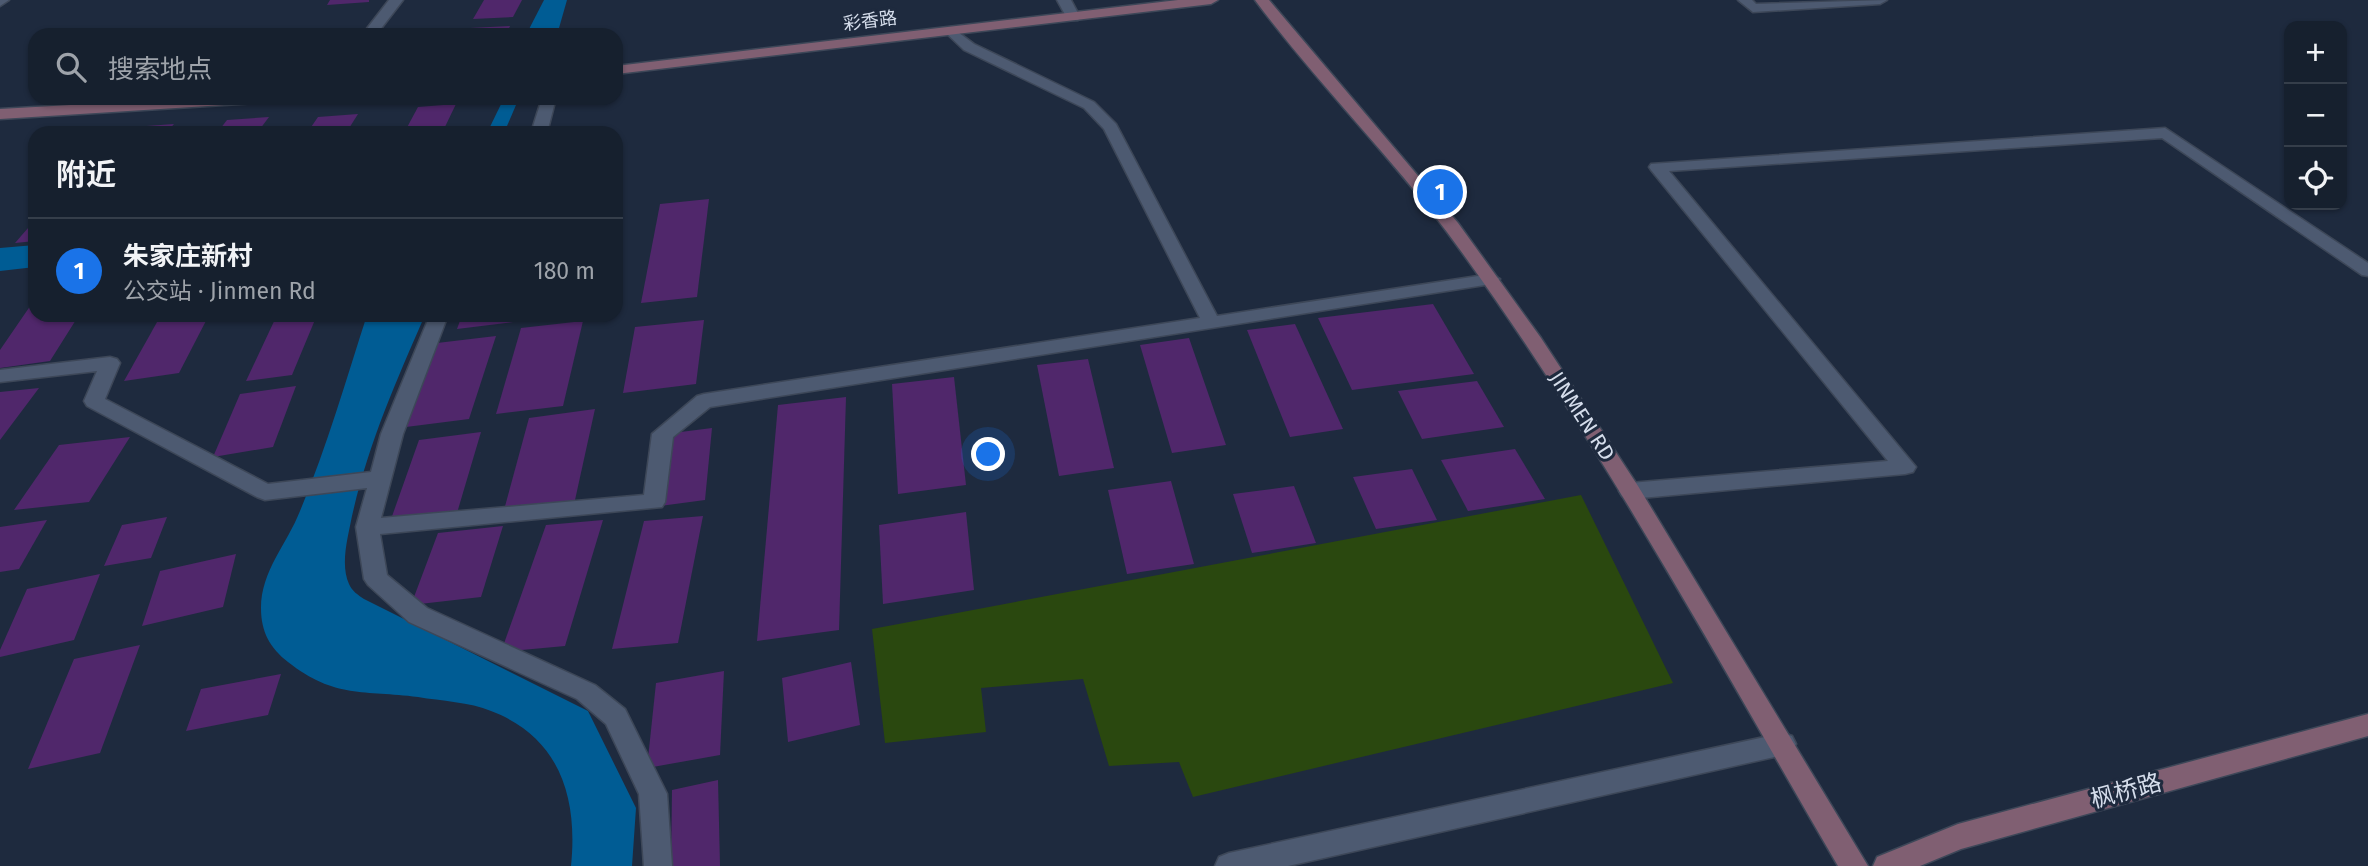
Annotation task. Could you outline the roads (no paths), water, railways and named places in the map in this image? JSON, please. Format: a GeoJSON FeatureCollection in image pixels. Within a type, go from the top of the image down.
{"type":"FeatureCollection","features":[{"type":"Feature","properties":{"kind":"street"},"geometry":{"type":"LineString","coordinates":[[374,28],[396,0]]}},
{"type":"Feature","properties":{"kind":"street"},"geometry":{"type":"LineString","coordinates":[[1064,0],[1073,17]]}},
{"type":"Feature","properties":{"kind":"street","name":"彩香路"},"geometry":{"type":"LineString","coordinates":[[623,69],[1211,0]]}},
{"type":"Feature","properties":{"kind":"street","name":"JINMEN RD"},"geometry":{"type":"LineString","coordinates":[[1262,0],[1409,175],[1491,279],[1630,491],[1854,866]]}},
{"type":"Feature","properties":{"kind":"street"},"geometry":{"type":"LineString","coordinates":[[1745,0],[1753,8],[1880,0]]}},
{"type":"Feature","properties":{"kind":"street"},"geometry":{"type":"LineString","coordinates":[[951,31],[969,47],[1089,104],[1111,127],[1211,323]]}},
{"type":"Feature","properties":{"kind":"street"},"geometry":{"type":"LineString","coordinates":[[0,114],[152,105]]}},
{"type":"Feature","properties":{"kind":"street"},"geometry":{"type":"LineString","coordinates":[[541,126],[548,105]]}},
{"type":"Feature","properties":{"kind":"street"},"geometry":{"type":"LineString","coordinates":[[1630,491],[1905,467],[1657,167],[2165,133],[2368,271]]}},
{"type":"Feature","properties":{"kind":"street"},"geometry":{"type":"LineString","coordinates":[[367,527],[654,502],[663,434],[704,401],[1491,279]]}},
{"type":"Feature","properties":{"kind":"street"},"geometry":{"type":"LineString","coordinates":[[436,322],[373,480],[367,527],[376,579],[418,615],[586,692],[616,717],[653,794],[658,866]]}},
{"type":"Feature","properties":{"kind":"street"},"geometry":{"type":"LineString","coordinates":[[0,376],[110,363],[93,401],[265,492],[373,480]]}},
{"type":"Feature","properties":{"kind":"street","name":"枫桥路"},"geometry":{"type":"LineString","coordinates":[[1887,866],[1958,837],[2368,725]]}},
{"type":"Feature","properties":{"kind":"street"},"geometry":{"type":"LineString","coordinates":[[1229,866],[1783,744]]}},
{"type":"Feature","properties":{"kind":"water"},"geometry":{"type":"Polygon","coordinates":[[[544,0],[567,0],[559,28],[530,28],[544,0]]]}},
{"type":"Feature","properties":{"kind":"water"},"geometry":{"type":"Polygon","coordinates":[[[501,105],[516,105],[507,126],[490,126],[501,105]]]}},
{"type":"Feature","properties":{"kind":"water"},"geometry":{"type":"Polygon","coordinates":[[[28,246],[28,268],[0,271],[0,248],[28,246]]]}},
{"type":"Feature","properties":{"kind":"water"},"geometry":{"type":"Polygon","coordinates":[[[365,322],[422,322],[366,463],[346,550],[345,568],[349,584],[353,591],[364,599],[588,711],[636,808],[632,866],[571,866],[571,817],[567,794],[559,773],[534,737],[515,722],[483,708],[465,704],[350,691],[321,682],[288,662],[268,639],[261,608],[265,582],[295,523],[336,413],[365,322]]]}},
{"type":"Feature","properties":{"kind":"place","name":"朱家庄新村"},"geometry":{"type":"Point","coordinates":[1440,192]}}]}
